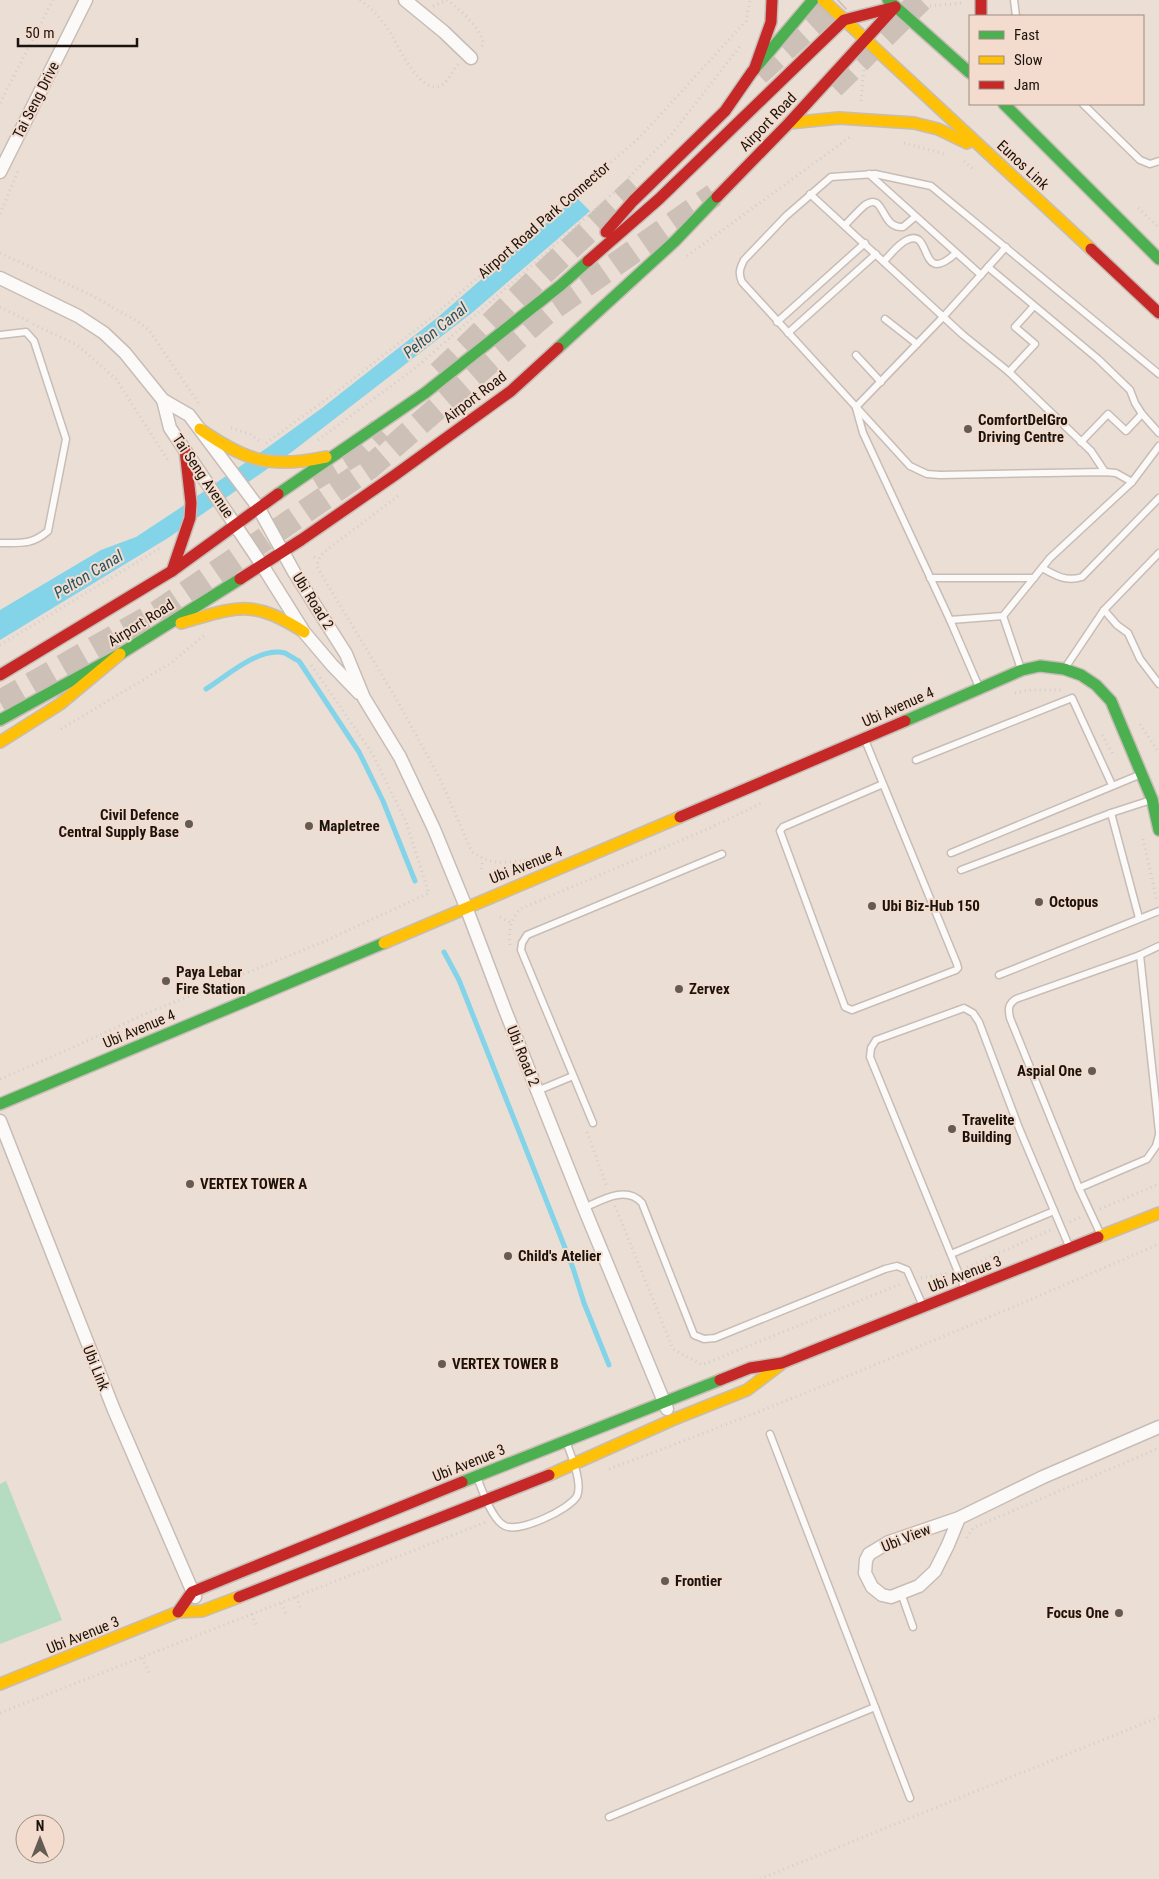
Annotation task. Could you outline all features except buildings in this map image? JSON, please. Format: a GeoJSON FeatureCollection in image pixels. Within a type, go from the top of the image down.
{"type":"FeatureCollection","features":[{"type":"Feature","properties":{"kind":"main road"},"geometry":{"type":"LineString","coordinates":[[754,70],[770,22],[772,0]]}},
{"type":"Feature","properties":{"kind":"main road","name":"Airport Road"},"geometry":{"type":"LineString","coordinates":[[561,285],[632,201],[725,111],[754,70],[813,0]]}},
{"type":"Feature","properties":{"kind":"main road","name":"Eunos Link"},"geometry":{"type":"LineString","coordinates":[[823,0],[1159,313]]}},
{"type":"Feature","properties":{"kind":"main road"},"geometry":{"type":"LineString","coordinates":[[981,0],[981,15]]}},
{"type":"Feature","properties":{"kind":"main road"},"geometry":{"type":"LineString","coordinates":[[895,2],[969,73]]}},
{"type":"Feature","properties":{"kind":"main road","name":"Airport Road"},"geometry":{"type":"LineString","coordinates":[[0,675],[172,571],[258,507],[425,393],[561,285],[659,199],[844,20],[895,2]]}},
{"type":"Feature","properties":{"kind":"main road","name":"Airport Road"},"geometry":{"type":"LineString","coordinates":[[0,720],[120,654],[283,552],[380,486],[511,391],[675,241],[789,123],[866,39],[895,2]]}},
{"type":"Feature","properties":{"kind":"main road","name":"Eunos Link"},"geometry":{"type":"LineString","coordinates":[[1006,105],[1159,259]]}},
{"type":"Feature","properties":{"kind":"main road"},"geometry":{"type":"LineString","coordinates":[[789,123],[819,118],[860,118],[928,125],[952,134],[994,159]]}},
{"type":"Feature","properties":{"kind":"main road"},"geometry":{"type":"LineString","coordinates":[[200,429],[230,450],[268,463],[311,461],[335,455]]}},
{"type":"Feature","properties":{"kind":"main road"},"geometry":{"type":"LineString","coordinates":[[172,571],[190,518],[191,503],[185,450]]}},
{"type":"Feature","properties":{"kind":"main road"},"geometry":{"type":"LineString","coordinates":[[160,629],[231,609],[252,608],[285,620],[304,632]]}},
{"type":"Feature","properties":{"kind":"main road"},"geometry":{"type":"LineString","coordinates":[[0,742],[60,704],[120,654]]}},
{"type":"Feature","properties":{"kind":"main road","name":"Ubi Avenue 4"},"geometry":{"type":"LineString","coordinates":[[0,1104],[864,739],[979,687],[1022,670],[1040,666],[1064,669],[1081,675],[1096,685],[1110,701],[1152,799],[1159,830]]}},
{"type":"Feature","properties":{"kind":"main road","name":"Ubi Avenue 3"},"geometry":{"type":"LineString","coordinates":[[0,1684],[178,1612],[202,1611],[487,1501],[575,1465],[672,1420],[747,1390],[782,1364],[1159,1213]]}},
{"type":"Feature","properties":{"kind":"main road","name":"Ubi Avenue 3"},"geometry":{"type":"LineString","coordinates":[[192,1592],[750,1368],[782,1364]]}},
{"type":"Feature","properties":{"kind":"main road"},"geometry":{"type":"LineString","coordinates":[[178,1612],[192,1592]]}},
{"type":"Feature","properties":{"kind":"street","name":"Tai Seng Drive"},"geometry":{"type":"LineString","coordinates":[[0,172],[86,0]]}},
{"type":"Feature","properties":{"kind":"street"},"geometry":{"type":"LineString","coordinates":[[405,0],[444,32],[468,55]]}},
{"type":"Feature","properties":{"kind":"street","name":"Tai Seng Avenue"},"geometry":{"type":"LineString","coordinates":[[0,278],[78,316],[104,333],[125,354],[164,400],[189,415],[258,507]]}},
{"type":"Feature","properties":{"kind":"street","name":"Tai Seng Avenue"},"geometry":{"type":"LineString","coordinates":[[164,400],[170,428],[235,524]]}},
{"type":"Feature","properties":{"kind":"street","name":"Ubi Road 2"},"geometry":{"type":"LineString","coordinates":[[258,507],[283,552],[346,654],[364,698],[400,757],[434,829],[584,1208],[672,1420]]}},
{"type":"Feature","properties":{"kind":"street","name":"Ubi Road 2"},"geometry":{"type":"LineString","coordinates":[[235,524],[304,632],[364,698]]}},
{"type":"Feature","properties":{"kind":"street","name":"Ubi Link"},"geometry":{"type":"LineString","coordinates":[[0,1121],[131,1453],[202,1611]]}},
{"type":"Feature","properties":{"kind":"street","name":"Ubi View"},"geometry":{"type":"LineString","coordinates":[[959,1518],[935,1571],[919,1586],[891,1597],[882,1595],[872,1587],[865,1573],[866,1560],[869,1554],[888,1542],[959,1518],[1043,1477],[1159,1427]]}},
{"type":"Feature","properties":{"kind":"lane"},"geometry":{"type":"LineString","coordinates":[[1014,0],[1016,15]]}},
{"type":"Feature","properties":{"kind":"lane"},"geometry":{"type":"LineString","coordinates":[[1084,105],[1140,160],[1150,164],[1159,161]]}},
{"type":"Feature","properties":{"kind":"lane"},"geometry":{"type":"LineString","coordinates":[[869,174],[981,275]]}},
{"type":"Feature","properties":{"kind":"lane"},"geometry":{"type":"LineString","coordinates":[[1132,482],[1116,473],[1105,472],[940,475],[928,474],[910,466],[742,282],[739,275],[740,268],[744,260],[810,194],[831,177],[875,174],[932,186],[1159,374]]}},
{"type":"Feature","properties":{"kind":"lane"},"geometry":{"type":"LineString","coordinates":[[810,194],[963,335],[1009,372],[1090,451],[1105,472]]}},
{"type":"Feature","properties":{"kind":"lane"},"geometry":{"type":"LineString","coordinates":[[845,225],[864,206],[872,203],[877,203],[881,206],[888,222],[894,227],[903,227],[915,217]]}},
{"type":"Feature","properties":{"kind":"lane"},"geometry":{"type":"LineString","coordinates":[[884,261],[902,243],[912,238],[917,239],[923,244],[933,264],[938,265],[947,261],[956,253]]}},
{"type":"Feature","properties":{"kind":"lane"},"geometry":{"type":"LineString","coordinates":[[777,322],[865,243]]}},
{"type":"Feature","properties":{"kind":"lane"},"geometry":{"type":"LineString","coordinates":[[856,407],[944,316],[1006,248]]}},
{"type":"Feature","properties":{"kind":"lane"},"geometry":{"type":"LineString","coordinates":[[788,333],[876,254]]}},
{"type":"Feature","properties":{"kind":"lane"},"geometry":{"type":"LineString","coordinates":[[988,267],[1098,360],[1130,390],[1135,404],[1159,433]]}},
{"type":"Feature","properties":{"kind":"lane"},"geometry":{"type":"LineString","coordinates":[[1009,372],[1035,344],[1016,327],[1034,306]]}},
{"type":"Feature","properties":{"kind":"lane"},"geometry":{"type":"LineString","coordinates":[[885,319],[917,344]]}},
{"type":"Feature","properties":{"kind":"lane"},"geometry":{"type":"LineString","coordinates":[[0,334],[26,332],[34,341],[66,439],[48,531],[39,538],[26,543],[0,543]]}},
{"type":"Feature","properties":{"kind":"lane"},"geometry":{"type":"LineString","coordinates":[[856,355],[881,382]]}},
{"type":"Feature","properties":{"kind":"lane"},"geometry":{"type":"LineString","coordinates":[[856,407],[863,433],[979,687]]}},
{"type":"Feature","properties":{"kind":"lane"},"geometry":{"type":"LineString","coordinates":[[1081,442],[1108,414],[1126,431],[1142,414]]}},
{"type":"Feature","properties":{"kind":"lane"},"geometry":{"type":"LineString","coordinates":[[950,620],[1003,616],[1050,558],[1132,482],[1159,446]]}},
{"type":"Feature","properties":{"kind":"lane"},"geometry":{"type":"LineString","coordinates":[[1042,568],[1060,578],[1073,580],[1082,578],[1159,498]]}},
{"type":"Feature","properties":{"kind":"lane"},"geometry":{"type":"LineString","coordinates":[[1064,669],[1104,610],[1159,553]]}},
{"type":"Feature","properties":{"kind":"lane"},"geometry":{"type":"LineString","coordinates":[[930,578],[1034,578]]}},
{"type":"Feature","properties":{"kind":"lane"},"geometry":{"type":"LineString","coordinates":[[1104,610],[1128,633],[1140,659],[1159,684]]}},
{"type":"Feature","properties":{"kind":"lane"},"geometry":{"type":"LineString","coordinates":[[1003,616],[1022,670]]}},
{"type":"Feature","properties":{"kind":"lane"},"geometry":{"type":"LineString","coordinates":[[916,760],[1072,698],[1112,785]]}},
{"type":"Feature","properties":{"kind":"lane"},"geometry":{"type":"LineString","coordinates":[[864,739],[883,784],[958,968],[849,1010],[844,1007],[780,831],[783,826],[883,784]]}},
{"type":"Feature","properties":{"kind":"lane"},"geometry":{"type":"LineString","coordinates":[[951,853],[1142,774]]}},
{"type":"Feature","properties":{"kind":"lane"},"geometry":{"type":"LineString","coordinates":[[961,870],[1152,799]]}},
{"type":"Feature","properties":{"kind":"lane"},"geometry":{"type":"LineString","coordinates":[[1111,813],[1140,918]]}},
{"type":"Feature","properties":{"kind":"lane"},"geometry":{"type":"LineString","coordinates":[[592,1123],[521,950],[522,943],[528,935],[722,854]]}},
{"type":"Feature","properties":{"kind":"lane"},"geometry":{"type":"LineString","coordinates":[[999,975],[1159,911]]}},
{"type":"Feature","properties":{"kind":"lane"},"geometry":{"type":"LineString","coordinates":[[1101,1235],[1079,1188],[1008,1009],[1010,1003],[1016,999],[1140,955],[1159,946]]}},
{"type":"Feature","properties":{"kind":"lane"},"geometry":{"type":"LineString","coordinates":[[1079,1188],[1147,1159],[1156,1146],[1159,1133],[1140,955]]}},
{"type":"Feature","properties":{"kind":"lane"},"geometry":{"type":"LineString","coordinates":[[966,1290],[870,1057],[871,1048],[876,1040],[964,1008],[973,1013],[979,1022],[1019,1128],[1070,1248]]}},
{"type":"Feature","properties":{"kind":"lane"},"geometry":{"type":"LineString","coordinates":[[537,1091],[573,1076]]}},
{"type":"Feature","properties":{"kind":"lane"},"geometry":{"type":"LineString","coordinates":[[584,1208],[611,1196],[626,1194],[636,1196],[642,1203],[694,1335],[704,1339],[715,1338],[885,1269],[897,1266],[907,1270],[923,1307]]}},
{"type":"Feature","properties":{"kind":"lane"},"geometry":{"type":"LineString","coordinates":[[951,1254],[1054,1211]]}},
{"type":"Feature","properties":{"kind":"lane"},"geometry":{"type":"LineString","coordinates":[[770,1434],[910,1798]]}},
{"type":"Feature","properties":{"kind":"lane"},"geometry":{"type":"LineString","coordinates":[[477,1476],[496,1518],[505,1526],[527,1526],[562,1509],[577,1497],[578,1488],[575,1465],[566,1442]]}},
{"type":"Feature","properties":{"kind":"lane"},"geometry":{"type":"LineString","coordinates":[[901,1593],[913,1627]]}},
{"type":"Feature","properties":{"kind":"lane"},"geometry":{"type":"LineString","coordinates":[[609,1817],[875,1707]]}},
{"type":"Feature","properties":{"kind":"path"},"geometry":{"type":"LineString","coordinates":[[0,103],[53,0]]}},
{"type":"Feature","properties":{"kind":"path"},"geometry":{"type":"LineString","coordinates":[[360,0],[378,15],[414,74],[430,86],[436,87],[443,85],[468,55],[483,45],[483,40],[469,21],[447,0],[429,8]]}},
{"type":"Feature","properties":{"kind":"path","name":"Airport Road Park Connector"},"geometry":{"type":"LineString","coordinates":[[265,444],[343,387],[432,317],[639,138],[746,21],[750,0]]}},
{"type":"Feature","properties":{"kind":"path"},"geometry":{"type":"LineString","coordinates":[[930,6],[964,3]]}},
{"type":"Feature","properties":{"kind":"path"},"geometry":{"type":"LineString","coordinates":[[626,181],[671,135],[742,44]]}},
{"type":"Feature","properties":{"kind":"path"},"geometry":{"type":"LineString","coordinates":[[861,109],[864,69]]}},
{"type":"Feature","properties":{"kind":"path"},"geometry":{"type":"LineString","coordinates":[[904,142],[950,155]]}},
{"type":"Feature","properties":{"kind":"path"},"geometry":{"type":"LineString","coordinates":[[959,158],[981,175]]}},
{"type":"Feature","properties":{"kind":"path"},"geometry":{"type":"LineString","coordinates":[[313,444],[418,366],[619,188]]}},
{"type":"Feature","properties":{"kind":"path"},"geometry":{"type":"LineString","coordinates":[[0,253],[90,294],[149,330],[199,405]]}},
{"type":"Feature","properties":{"kind":"path"},"geometry":{"type":"LineString","coordinates":[[0,307],[77,345],[116,379],[169,462]]}},
{"type":"Feature","properties":{"kind":"path"},"geometry":{"type":"LineString","coordinates":[[226,424],[250,434],[265,444],[269,450]]}},
{"type":"Feature","properties":{"kind":"path"},"geometry":{"type":"LineString","coordinates":[[0,645],[170,543]]}},
{"type":"Feature","properties":{"kind":"path"},"geometry":{"type":"LineString","coordinates":[[314,557],[318,560],[317,567],[397,700],[440,779],[472,852],[483,860],[501,863],[533,859]]}},
{"type":"Feature","properties":{"kind":"path"},"geometry":{"type":"LineString","coordinates":[[60,729],[171,663],[209,632]]}},
{"type":"Feature","properties":{"kind":"path"},"geometry":{"type":"LineString","coordinates":[[0,1079],[145,1014],[323,942],[429,893],[406,822],[372,753],[307,660]]}},
{"type":"Feature","properties":{"kind":"path"},"geometry":{"type":"LineString","coordinates":[[481,869],[483,860]]}},
{"type":"Feature","properties":{"kind":"path"},"geometry":{"type":"LineString","coordinates":[[500,916],[511,923],[509,936],[514,954]]}},
{"type":"Feature","properties":{"kind":"path"},"geometry":{"type":"LineString","coordinates":[[584,1124],[673,1349],[688,1358]]}},
{"type":"Feature","properties":{"kind":"path"},"geometry":{"type":"LineString","coordinates":[[964,1544],[973,1528],[1159,1448]]}},
{"type":"Feature","properties":{"kind":"path"},"geometry":{"type":"LineString","coordinates":[[296,1597],[302,1609]]}},
{"type":"Feature","properties":{"kind":"path"},"geometry":{"type":"LineString","coordinates":[[281,1603],[286,1614]]}},
{"type":"Feature","properties":{"kind":"path"},"geometry":{"type":"LineString","coordinates":[[252,1614],[257,1628]]}},
{"type":"Feature","properties":{"kind":"path"},"geometry":{"type":"LineString","coordinates":[[142,1658],[150,1675]]}},
{"type":"Feature","properties":{"kind":"path"},"geometry":{"type":"LineString","coordinates":[[760,1879],[1159,1717]]}},
{"type":"Feature","properties":{"kind":"green space"},"geometry":{"type":"Polygon","coordinates":[[[6,1481],[62,1620],[0,1644],[0,1484],[6,1481]]]}},
{"type":"Feature","properties":{"kind":"water","name":"Pelton Canal"},"geometry":{"type":"Polygon","coordinates":[[[576,197],[590,211],[473,312],[293,451],[168,538],[0,640],[0,610],[101,550],[136,537],[271,445],[322,408],[438,317],[576,197]]]}},
{"type":"Feature","properties":{"kind":"waterway"},"geometry":{"type":"LineString","coordinates":[[206,689],[244,664],[265,654],[285,653],[299,661],[359,752],[383,801],[415,881]]}},
{"type":"Feature","properties":{"kind":"waterway"},"geometry":{"type":"LineString","coordinates":[[444,952],[459,980],[573,1268],[584,1303],[609,1365]]}},
{"type":"Feature","properties":{"kind":"tunnel"},"geometry":{"type":"LineString","coordinates":[[758,74],[839,0]]}},
{"type":"Feature","properties":{"kind":"tunnel"},"geometry":{"type":"LineString","coordinates":[[833,87],[921,0]]}},
{"type":"Feature","properties":{"kind":"tunnel"},"geometry":{"type":"LineString","coordinates":[[439,373],[636,187]]}},
{"type":"Feature","properties":{"kind":"tunnel"},"geometry":{"type":"LineString","coordinates":[[0,702],[158,612],[370,467],[546,313],[714,195]]}},
{"type":"Feature","properties":{"kind":"tunnel"},"geometry":{"type":"LineString","coordinates":[[313,479],[354,454],[380,429]]}},
{"type":"Feature","properties":{"kind":"traffic: fast"},"geometry":{"type":"LineString","coordinates":[[752,72],[813,0]]}},
{"type":"Feature","properties":{"kind":"traffic: fast"},"geometry":{"type":"LineString","coordinates":[[888,0],[969,72]]}},
{"type":"Feature","properties":{"kind":"traffic: fast"},"geometry":{"type":"LineString","coordinates":[[1005,105],[1159,259]]}},
{"type":"Feature","properties":{"kind":"traffic: fast"},"geometry":{"type":"LineString","coordinates":[[558,348],[675,241],[717,197]]}},
{"type":"Feature","properties":{"kind":"traffic: fast"},"geometry":{"type":"LineString","coordinates":[[278,494],[425,393],[561,285],[588,261]]}},
{"type":"Feature","properties":{"kind":"traffic: fast"},"geometry":{"type":"LineString","coordinates":[[0,720],[120,654],[240,579]]}},
{"type":"Feature","properties":{"kind":"traffic: fast"},"geometry":{"type":"LineString","coordinates":[[905,721],[1022,670],[1040,666],[1064,669],[1081,675],[1096,685],[1111,701],[1152,799],[1159,830]]}},
{"type":"Feature","properties":{"kind":"traffic: fast"},"geometry":{"type":"LineString","coordinates":[[0,1104],[384,943]]}},
{"type":"Feature","properties":{"kind":"traffic: fast"},"geometry":{"type":"LineString","coordinates":[[462,1482],[720,1380]]}},
{"type":"Feature","properties":{"kind":"traffic: slow"},"geometry":{"type":"LineString","coordinates":[[823,0],[1091,249]]}},
{"type":"Feature","properties":{"kind":"traffic: slow"},"geometry":{"type":"LineString","coordinates":[[789,123],[839,118],[914,123],[938,129],[967,143]]}},
{"type":"Feature","properties":{"kind":"traffic: slow"},"geometry":{"type":"LineString","coordinates":[[200,429],[231,449],[259,459],[289,462],[326,457]]}},
{"type":"Feature","properties":{"kind":"traffic: slow"},"geometry":{"type":"LineString","coordinates":[[181,623],[217,613],[244,609],[271,614],[304,632]]}},
{"type":"Feature","properties":{"kind":"traffic: slow"},"geometry":{"type":"LineString","coordinates":[[0,742],[60,704],[120,654]]}},
{"type":"Feature","properties":{"kind":"traffic: slow"},"geometry":{"type":"LineString","coordinates":[[384,943],[680,817]]}},
{"type":"Feature","properties":{"kind":"traffic: slow"},"geometry":{"type":"LineString","coordinates":[[1098,1237],[1159,1213]]}},
{"type":"Feature","properties":{"kind":"traffic: slow"},"geometry":{"type":"LineString","coordinates":[[549,1475],[672,1420],[747,1390],[780,1365]]}},
{"type":"Feature","properties":{"kind":"traffic: slow"},"geometry":{"type":"LineString","coordinates":[[0,1684],[178,1612],[202,1611],[239,1597]]}},
{"type":"Feature","properties":{"kind":"traffic: jam"},"geometry":{"type":"LineString","coordinates":[[754,70],[771,22],[772,0]]}},
{"type":"Feature","properties":{"kind":"traffic: jam"},"geometry":{"type":"LineString","coordinates":[[981,0],[981,15]]}},
{"type":"Feature","properties":{"kind":"traffic: jam"},"geometry":{"type":"LineString","coordinates":[[588,261],[659,199],[844,20],[895,7]]}},
{"type":"Feature","properties":{"kind":"traffic: jam"},"geometry":{"type":"LineString","coordinates":[[717,197],[789,123],[895,7]]}},
{"type":"Feature","properties":{"kind":"traffic: jam"},"geometry":{"type":"LineString","coordinates":[[606,232],[633,201],[725,111],[752,72]]}},
{"type":"Feature","properties":{"kind":"traffic: jam"},"geometry":{"type":"LineString","coordinates":[[1091,249],[1159,313]]}},
{"type":"Feature","properties":{"kind":"traffic: jam"},"geometry":{"type":"LineString","coordinates":[[240,579],[301,540],[395,475],[511,391],[558,348]]}},
{"type":"Feature","properties":{"kind":"traffic: jam"},"geometry":{"type":"LineString","coordinates":[[172,571],[190,518],[191,503],[185,450]]}},
{"type":"Feature","properties":{"kind":"traffic: jam"},"geometry":{"type":"LineString","coordinates":[[0,675],[172,571],[278,494]]}},
{"type":"Feature","properties":{"kind":"traffic: jam"},"geometry":{"type":"LineString","coordinates":[[680,817],[905,721]]}},
{"type":"Feature","properties":{"kind":"traffic: jam"},"geometry":{"type":"LineString","coordinates":[[720,1380],[750,1368],[782,1363],[1098,1237]]}},
{"type":"Feature","properties":{"kind":"traffic: jam"},"geometry":{"type":"LineString","coordinates":[[239,1597],[549,1475]]}},
{"type":"Feature","properties":{"kind":"traffic: jam"},"geometry":{"type":"LineString","coordinates":[[178,1612],[192,1592],[462,1482]]}},
{"type":"Feature","properties":{"kind":"place","name":"ComfortDelGro Driving Centre"},"geometry":{"type":"Point","coordinates":[968,429]}},
{"type":"Feature","properties":{"kind":"place","name":"Civil Defence Central Supply Base"},"geometry":{"type":"Point","coordinates":[189,824]}},
{"type":"Feature","properties":{"kind":"place","name":"Mapletree"},"geometry":{"type":"Point","coordinates":[309,826]}},
{"type":"Feature","properties":{"kind":"place","name":"Octopus"},"geometry":{"type":"Point","coordinates":[1039,902]}},
{"type":"Feature","properties":{"kind":"place","name":"Ubi Biz-Hub 150"},"geometry":{"type":"Point","coordinates":[872,906]}},
{"type":"Feature","properties":{"kind":"place","name":"Paya Lebar Fire Station"},"geometry":{"type":"Point","coordinates":[166,981]}},
{"type":"Feature","properties":{"kind":"place","name":"Zervex"},"geometry":{"type":"Point","coordinates":[679,989]}},
{"type":"Feature","properties":{"kind":"place","name":"Aspial One"},"geometry":{"type":"Point","coordinates":[1092,1071]}},
{"type":"Feature","properties":{"kind":"place","name":"Travelite Building"},"geometry":{"type":"Point","coordinates":[952,1129]}},
{"type":"Feature","properties":{"kind":"place","name":"VERTEX TOWER A"},"geometry":{"type":"Point","coordinates":[190,1184]}},
{"type":"Feature","properties":{"kind":"place","name":"Child's Atelier"},"geometry":{"type":"Point","coordinates":[508,1256]}},
{"type":"Feature","properties":{"kind":"place","name":"VERTEX TOWER B"},"geometry":{"type":"Point","coordinates":[442,1364]}},
{"type":"Feature","properties":{"kind":"place","name":"Frontier"},"geometry":{"type":"Point","coordinates":[665,1581]}},
{"type":"Feature","properties":{"kind":"place","name":"Focus One"},"geometry":{"type":"Point","coordinates":[1119,1613]}}]}
